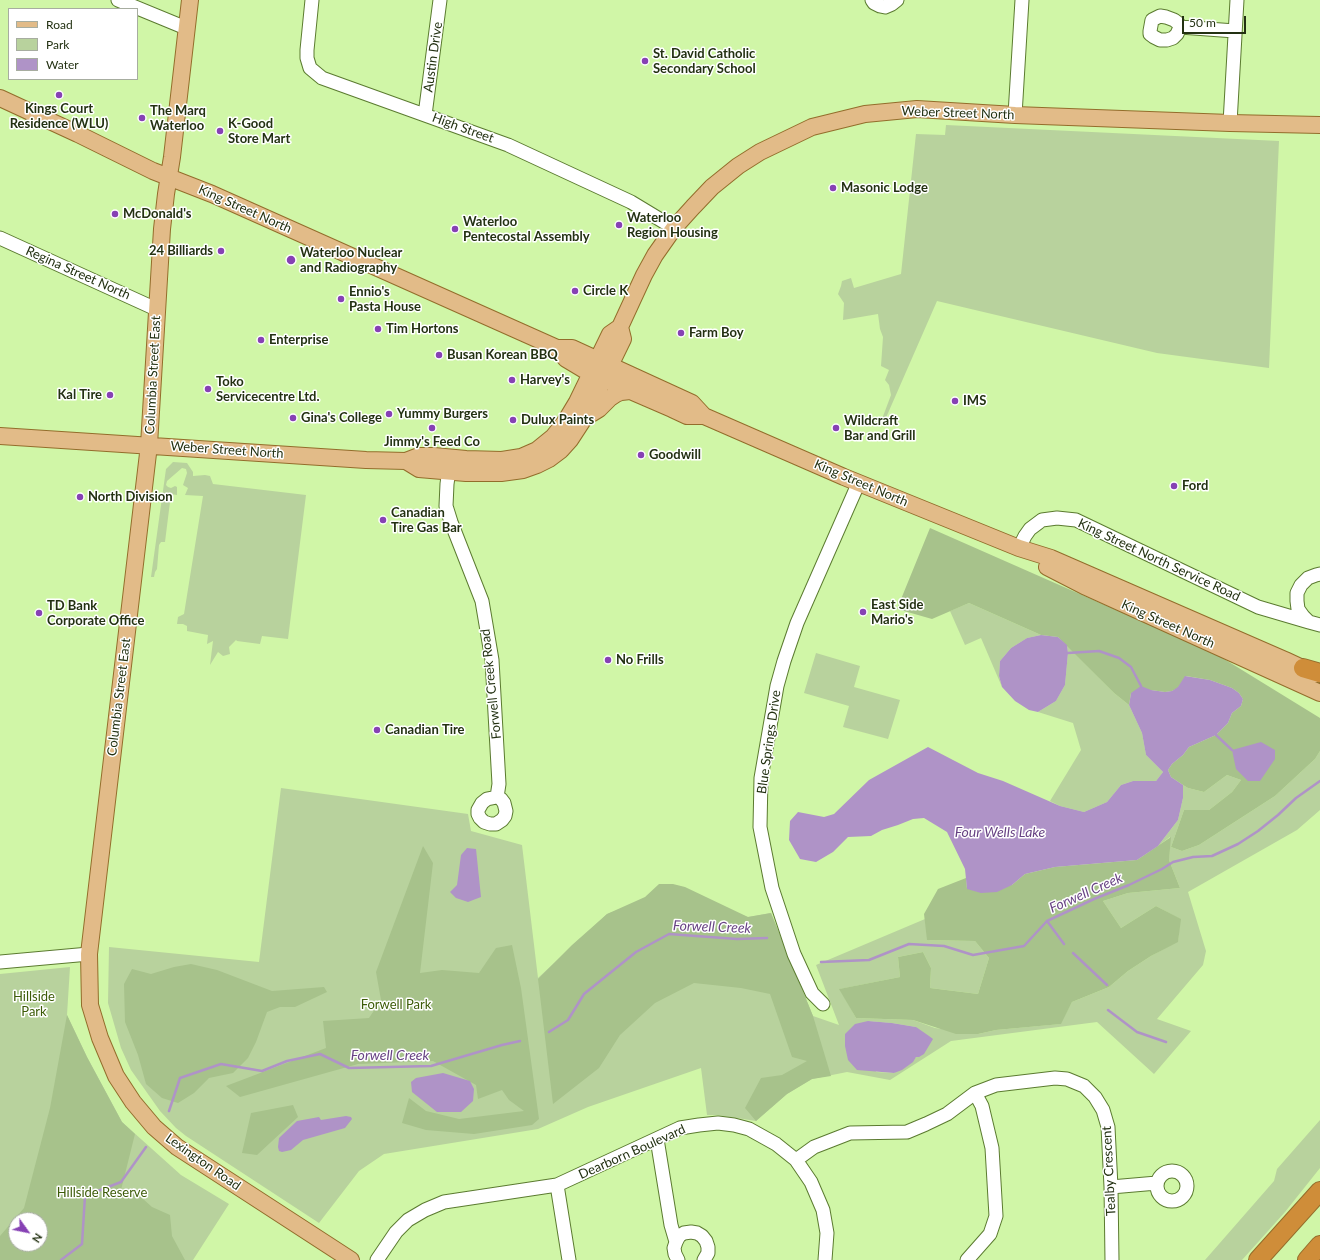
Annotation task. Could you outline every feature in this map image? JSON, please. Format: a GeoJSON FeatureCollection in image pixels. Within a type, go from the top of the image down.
{"type":"FeatureCollection","features":[{"type":"Feature","properties":{"kind":"highway"},"geometry":{"type":"LineString","coordinates":[[1294,1221],[1320,1186]]}},
{"type":"Feature","properties":{"kind":"highway"},"geometry":{"type":"LineString","coordinates":[[1258,1260],[1320,1191]]}},
{"type":"Feature","properties":{"kind":"highway"},"geometry":{"type":"LineString","coordinates":[[1308,1260],[1320,1246]]}},
{"type":"Feature","properties":{"kind":"highway"},"geometry":{"type":"LineString","coordinates":[[1308,1260],[1320,1250]]}},
{"type":"Feature","properties":{"kind":"main road","name":"Columbia Street East"},"geometry":{"type":"LineString","coordinates":[[89,954],[149,445],[162,229],[190,0]]}},
{"type":"Feature","properties":{"kind":"main road","name":"King Street North"},"geometry":{"type":"LineString","coordinates":[[0,98],[153,171],[212,194],[557,348],[572,348],[630,391],[687,416],[704,416],[844,477],[1019,548],[1051,558],[1312,671],[1320,677]]}},
{"type":"Feature","properties":{"kind":"main road","name":"Weber Street North"},"geometry":{"type":"LineString","coordinates":[[0,436],[347,459],[406,461],[419,456],[450,465],[466,473],[511,473],[537,465],[549,459],[561,450],[578,430],[598,390],[601,370],[610,334],[620,327],[655,255],[674,228],[692,207],[712,187],[738,166],[767,149],[812,128],[866,114],[917,109],[1015,115],[1320,125]]}},
{"type":"Feature","properties":{"kind":"main road","name":"Weber Street North"},"geometry":{"type":"LineString","coordinates":[[450,465],[521,457],[537,450],[553,437],[565,422],[577,402],[601,370]]}},
{"type":"Feature","properties":{"kind":"main road","name":"King Street North"},"geometry":{"type":"LineString","coordinates":[[601,370],[692,403],[704,416]]}},
{"type":"Feature","properties":{"kind":"main road"},"geometry":{"type":"LineString","coordinates":[[585,417],[600,409],[616,394],[630,391]]}},
{"type":"Feature","properties":{"kind":"main road","name":"King Street North"},"geometry":{"type":"LineString","coordinates":[[1019,548],[1050,568],[1084,586],[1320,693]]}},
{"type":"Feature","properties":{"kind":"main road","name":"Lexington Road"},"geometry":{"type":"LineString","coordinates":[[89,954],[90,1005],[100,1038],[116,1076],[133,1102],[154,1127],[177,1147],[214,1172],[351,1260]]}},
{"type":"Feature","properties":{"kind":"street"},"geometry":{"type":"LineString","coordinates":[[118,0],[137,8]]}},
{"type":"Feature","properties":{"kind":"street","name":"High Street"},"geometry":{"type":"LineString","coordinates":[[312,0],[307,50],[310,68],[322,78],[332,83],[508,145],[631,202],[674,228]]}},
{"type":"Feature","properties":{"kind":"street","name":"Austin Drive"},"geometry":{"type":"LineString","coordinates":[[425,115],[440,0]]}},
{"type":"Feature","properties":{"kind":"street"},"geometry":{"type":"LineString","coordinates":[[872,0],[874,3],[885,7],[897,0]]}},
{"type":"Feature","properties":{"kind":"street"},"geometry":{"type":"LineString","coordinates":[[1015,115],[1022,0]]}},
{"type":"Feature","properties":{"kind":"street"},"geometry":{"type":"LineString","coordinates":[[1230,123],[1237,0]]}},
{"type":"Feature","properties":{"kind":"street"},"geometry":{"type":"LineString","coordinates":[[138,8],[186,28]]}},
{"type":"Feature","properties":{"kind":"street"},"geometry":{"type":"LineString","coordinates":[[1180,27],[1235,31]]}},
{"type":"Feature","properties":{"kind":"street","name":"Regina Street North"},"geometry":{"type":"LineString","coordinates":[[0,238],[156,309]]}},
{"type":"Feature","properties":{"kind":"street","name":"Forwell Creek Road"},"geometry":{"type":"LineString","coordinates":[[450,465],[446,506],[482,602],[492,660],[499,784],[497,797]]}},
{"type":"Feature","properties":{"kind":"street","name":"Blue Springs Drive"},"geometry":{"type":"LineString","coordinates":[[823,1004],[812,993],[794,954],[772,888],[760,827],[761,778],[777,686],[784,661],[797,623],[859,482]]}},
{"type":"Feature","properties":{"kind":"street","name":"King Street North Service Road"},"geometry":{"type":"LineString","coordinates":[[1019,548],[1030,529],[1042,520],[1057,518],[1076,520],[1258,607],[1315,623]]}},
{"type":"Feature","properties":{"kind":"street","name":"King Street North Service Road"},"geometry":{"type":"LineString","coordinates":[[1315,623],[1303,616],[1298,609],[1297,593],[1301,585],[1308,578],[1320,574]]}},
{"type":"Feature","properties":{"kind":"street"},"geometry":{"type":"LineString","coordinates":[[0,962],[89,954]]}},
{"type":"Feature","properties":{"kind":"street","name":"Tealby Crescent"},"geometry":{"type":"LineString","coordinates":[[796,1160],[814,1147],[850,1133],[907,1132],[947,1114],[975,1093],[996,1085],[1026,1080],[1054,1078],[1067,1079],[1084,1086],[1095,1097],[1103,1110],[1108,1127],[1112,1260]]}},
{"type":"Feature","properties":{"kind":"street"},"geometry":{"type":"LineString","coordinates":[[967,1260],[990,1234],[996,1216],[992,1148],[982,1106],[975,1093]]}},
{"type":"Feature","properties":{"kind":"street","name":"Dearborn Boulevard"},"geometry":{"type":"LineString","coordinates":[[378,1260],[396,1232],[408,1220],[425,1210],[444,1202],[557,1185],[680,1128],[718,1123],[749,1129],[776,1144],[796,1160],[812,1182],[823,1210],[827,1233],[825,1260]]}},
{"type":"Feature","properties":{"kind":"street"},"geometry":{"type":"LineString","coordinates":[[657,1139],[670,1225],[676,1242]]}},
{"type":"Feature","properties":{"kind":"street"},"geometry":{"type":"LineString","coordinates":[[1111,1187],[1157,1183]]}},
{"type":"Feature","properties":{"kind":"street"},"geometry":{"type":"LineString","coordinates":[[557,1185],[569,1260]]}},
{"type":"Feature","properties":{"kind":"street"},"geometry":{"type":"LineString","coordinates":[[678,1260],[674,1248],[676,1242],[679,1236],[684,1233],[691,1232],[697,1232],[706,1241],[708,1253],[704,1260]]}},
{"type":"Feature","properties":{"kind":"green space"},"geometry":{"type":"Polygon","coordinates":[[[946,125],[1279,141],[1269,368],[1157,353],[937,301],[885,420],[882,419],[891,395],[889,385],[885,380],[889,370],[881,366],[883,337],[880,329],[878,314],[843,320],[844,303],[838,294],[842,281],[851,278],[854,288],[901,274],[916,134],[945,135],[946,125]]]}},
{"type":"Feature","properties":{"kind":"green space"},"geometry":{"type":"Polygon","coordinates":[[[173,462],[187,463],[193,472],[193,476],[210,476],[213,484],[306,495],[288,639],[262,636],[260,644],[236,640],[229,647],[230,654],[223,656],[218,652],[210,665],[213,641],[207,644],[208,635],[187,631],[187,626],[177,624],[178,617],[184,614],[203,496],[185,495],[188,488],[183,485],[187,473],[186,469],[182,468],[167,481],[166,485],[168,487],[177,487],[177,495],[171,494],[165,542],[161,542],[159,545],[157,569],[154,577],[151,577],[166,469],[173,462]]]}},
{"type":"Feature","properties":{"kind":"green space"},"geometry":{"type":"Polygon","coordinates":[[[930,528],[1216,654],[1320,718],[1320,751],[1315,759],[1275,796],[1199,845],[1182,851],[1171,847],[1184,810],[1209,810],[1232,792],[1241,780],[1227,775],[1204,792],[1188,788],[1183,785],[1171,777],[1168,770],[1189,747],[1216,735],[1228,723],[1232,713],[1241,706],[1243,699],[1239,693],[1232,688],[1210,680],[1186,676],[1178,688],[1172,691],[1165,692],[1151,690],[1131,693],[1129,705],[1114,693],[1058,637],[1041,635],[969,603],[932,619],[897,609],[930,528]]]}},
{"type":"Feature","properties":{"kind":"green space"},"geometry":{"type":"Polygon","coordinates":[[[969,603],[1041,635],[1027,638],[1011,648],[1000,661],[999,676],[1002,687],[981,638],[965,645],[950,611],[969,603]]]}},
{"type":"Feature","properties":{"kind":"green space"},"geometry":{"type":"Polygon","coordinates":[[[1067,645],[1114,693],[1129,705],[1142,733],[1146,755],[1163,772],[1156,781],[1133,781],[1121,785],[1107,802],[1084,812],[1060,806],[1050,801],[1081,750],[1073,723],[1038,712],[1056,701],[1065,685],[1068,653],[1067,645]]]}},
{"type":"Feature","properties":{"kind":"green space"},"geometry":{"type":"Polygon","coordinates":[[[816,653],[860,666],[854,687],[900,700],[888,739],[843,727],[849,706],[804,693],[816,653]]]}},
{"type":"Feature","properties":{"kind":"green space","name":"Forwell Park"},"geometry":{"type":"Polygon","coordinates":[[[1320,751],[1320,810],[1297,830],[1188,892],[1206,951],[1203,965],[1157,1019],[1191,1031],[1154,1074],[1097,1022],[951,1041],[890,1080],[847,1072],[812,1079],[787,1094],[756,1121],[717,1115],[707,1115],[701,1068],[588,1107],[538,1129],[384,1154],[359,1171],[319,1223],[176,1128],[160,1111],[131,1070],[121,1048],[108,1003],[109,947],[259,962],[281,788],[468,814],[471,831],[522,845],[538,978],[607,914],[669,890],[748,917],[771,913],[813,1016],[839,1025],[816,965],[925,919],[928,940],[975,941],[989,958],[978,994],[930,988],[931,968],[923,952],[898,957],[900,977],[840,989],[856,1018],[913,1020],[935,1028],[978,1034],[996,1030],[1060,1024],[1072,1002],[1109,987],[1128,971],[1178,941],[1180,919],[1156,906],[1121,928],[1103,901],[1128,893],[1180,888],[1169,860],[1170,837],[1158,846],[1178,820],[1183,798],[1183,785],[1188,788],[1204,792],[1227,775],[1241,780],[1232,792],[1209,810],[1184,810],[1171,847],[1182,851],[1199,845],[1275,796],[1315,759],[1320,751]],[[868,1021],[876,1072],[894,1073],[916,1057],[919,1057],[916,1027],[868,1021]]]}},
{"type":"Feature","properties":{"kind":"green space"},"geometry":{"type":"Polygon","coordinates":[[[1171,837],[1169,860],[1180,888],[1128,893],[1103,901],[1121,928],[1156,906],[1181,919],[1178,942],[1151,956],[1128,971],[1109,987],[1072,1002],[1061,1024],[996,1030],[978,1034],[956,1034],[913,1020],[856,1018],[839,989],[900,977],[898,957],[923,952],[931,968],[930,988],[978,994],[989,958],[975,941],[927,940],[924,914],[938,889],[966,878],[967,889],[1012,885],[1025,874],[1055,867],[1137,860],[1171,837]]]}},
{"type":"Feature","properties":{"kind":"green space"},"geometry":{"type":"Polygon","coordinates":[[[423,846],[433,863],[420,973],[442,970],[479,973],[496,948],[512,945],[521,988],[539,1119],[532,1125],[474,1134],[426,1130],[402,1123],[409,1098],[426,1111],[459,1119],[524,1111],[509,1100],[502,1090],[478,1099],[476,1085],[433,1061],[358,1064],[240,1097],[226,1086],[326,1048],[323,1021],[369,1018],[381,1000],[376,972],[423,846]]]}},
{"type":"Feature","properties":{"kind":"green space"},"geometry":{"type":"Polygon","coordinates":[[[659,884],[673,884],[685,887],[748,917],[771,913],[813,1016],[831,1076],[812,1079],[787,1094],[756,1121],[745,1108],[761,1078],[782,1075],[807,1061],[792,1057],[770,994],[741,988],[694,983],[655,1003],[620,1035],[599,1068],[553,1104],[538,979],[572,945],[607,914],[645,897],[659,884]]]}},
{"type":"Feature","properties":{"kind":"green space"},"geometry":{"type":"Polygon","coordinates":[[[191,964],[217,970],[272,991],[324,987],[327,992],[295,1007],[280,1007],[267,1012],[256,1042],[248,1058],[233,1073],[209,1078],[194,1093],[178,1103],[162,1098],[146,1084],[138,1055],[125,1022],[124,984],[132,969],[151,974],[174,967],[191,964]]]}},
{"type":"Feature","properties":{"kind":"green space","name":"Hillside Reserve"},"geometry":{"type":"Polygon","coordinates":[[[70,967],[67,1015],[87,1057],[122,1122],[181,1175],[229,1204],[193,1260],[0,1260],[0,974],[70,967]]]}},
{"type":"Feature","properties":{"kind":"green space","name":"Hillside Reserve"},"geometry":{"type":"Polygon","coordinates":[[[67,1015],[87,1057],[122,1122],[135,1134],[121,1190],[133,1190],[152,1207],[170,1215],[172,1236],[185,1260],[0,1260],[0,1236],[8,1227],[8,1252],[48,1252],[48,1212],[21,1212],[24,1208],[50,1108],[67,1015]]]}},
{"type":"Feature","properties":{"kind":"green space"},"geometry":{"type":"Polygon","coordinates":[[[293,1105],[298,1117],[257,1155],[242,1153],[251,1113],[293,1105]]]}},
{"type":"Feature","properties":{"kind":"green space"},"geometry":{"type":"Polygon","coordinates":[[[1320,1120],[1320,1168],[1285,1212],[1242,1260],[1205,1260],[1274,1181],[1277,1169],[1320,1120]]]}},
{"type":"Feature","properties":{"kind":"water"},"geometry":{"type":"Polygon","coordinates":[[[1041,635],[1058,637],[1067,645],[1068,653],[1065,685],[1056,701],[1038,712],[1029,710],[1015,701],[1002,687],[999,676],[1000,661],[1011,648],[1027,638],[1041,635]]]}},
{"type":"Feature","properties":{"kind":"water","name":"Four Wells Lake"},"geometry":{"type":"Polygon","coordinates":[[[1185,676],[1210,680],[1232,688],[1239,693],[1243,699],[1241,706],[1232,713],[1228,723],[1216,735],[1189,747],[1168,770],[1171,777],[1183,785],[1183,798],[1178,820],[1158,846],[1137,860],[1055,867],[1025,874],[1012,885],[997,892],[981,893],[967,889],[965,869],[947,832],[924,818],[913,819],[882,830],[871,836],[848,837],[833,852],[816,862],[800,859],[789,840],[790,821],[798,812],[824,817],[834,814],[869,780],[928,747],[978,773],[1003,781],[1060,806],[1084,812],[1107,802],[1121,785],[1133,781],[1156,781],[1163,772],[1146,755],[1142,733],[1129,705],[1131,693],[1141,686],[1151,690],[1165,692],[1172,691],[1178,687],[1185,676]]]}},
{"type":"Feature","properties":{"kind":"water"},"geometry":{"type":"Polygon","coordinates":[[[1261,742],[1275,750],[1275,759],[1260,781],[1248,781],[1236,769],[1232,750],[1261,742]]]}},
{"type":"Feature","properties":{"kind":"water"},"geometry":{"type":"Polygon","coordinates":[[[467,848],[476,849],[481,897],[468,902],[456,898],[450,892],[457,885],[461,855],[467,848]]]}},
{"type":"Feature","properties":{"kind":"water"},"geometry":{"type":"Polygon","coordinates":[[[868,1021],[916,1027],[933,1039],[924,1054],[916,1057],[913,1062],[902,1070],[894,1073],[857,1070],[848,1060],[845,1046],[845,1034],[855,1024],[868,1021]]]}},
{"type":"Feature","properties":{"kind":"water"},"geometry":{"type":"Polygon","coordinates":[[[443,1073],[470,1081],[474,1089],[473,1101],[461,1112],[437,1112],[412,1092],[411,1082],[416,1078],[443,1073]]]}},
{"type":"Feature","properties":{"kind":"water"},"geometry":{"type":"Polygon","coordinates":[[[346,1116],[351,1117],[352,1119],[345,1128],[303,1140],[291,1150],[282,1152],[279,1151],[279,1138],[297,1121],[319,1117],[321,1120],[346,1116]]]}},
{"type":"Feature","properties":{"kind":"waterway"},"geometry":{"type":"LineString","coordinates":[[1068,653],[1099,651],[1119,658],[1131,667],[1141,686]]}},
{"type":"Feature","properties":{"kind":"waterway"},"geometry":{"type":"LineString","coordinates":[[1216,735],[1232,750]]}},
{"type":"Feature","properties":{"kind":"waterway","name":"Forwell Creek"},"geometry":{"type":"LineString","coordinates":[[821,962],[869,960],[909,944],[944,946],[973,955],[1024,946],[1047,921],[1094,899],[1129,885],[1173,862],[1193,857],[1212,856],[1238,844],[1258,831],[1296,798],[1320,781]]}},
{"type":"Feature","properties":{"kind":"waterway"},"geometry":{"type":"LineString","coordinates":[[1047,921],[1064,944]]}},
{"type":"Feature","properties":{"kind":"waterway","name":"Forwell Creek"},"geometry":{"type":"LineString","coordinates":[[549,1032],[568,1020],[584,994],[636,952],[669,934],[737,939],[767,938]]}},
{"type":"Feature","properties":{"kind":"waterway"},"geometry":{"type":"LineString","coordinates":[[1073,953],[1107,985]]}},
{"type":"Feature","properties":{"kind":"waterway"},"geometry":{"type":"LineString","coordinates":[[1108,1010],[1137,1032],[1166,1042]]}},
{"type":"Feature","properties":{"kind":"waterway","name":"Forwell Creek"},"geometry":{"type":"LineString","coordinates":[[169,1111],[180,1078],[221,1064],[262,1071],[287,1061],[320,1054],[349,1068],[431,1066],[520,1041]]}},
{"type":"Feature","properties":{"kind":"waterway","name":"Forwell Creek"},"geometry":{"type":"LineString","coordinates":[[61,1260],[82,1244],[85,1196],[121,1182],[146,1147]]}},
{"type":"Feature","properties":{"kind":"place","name":"St. David Catholic Secondary School"},"geometry":{"type":"Point","coordinates":[645,61]}},
{"type":"Feature","properties":{"kind":"place","name":"Kings Court Residence (WLU)"},"geometry":{"type":"Point","coordinates":[59,95]}},
{"type":"Feature","properties":{"kind":"place","name":"The Marq Waterloo"},"geometry":{"type":"Point","coordinates":[142,118]}},
{"type":"Feature","properties":{"kind":"place","name":"K-Good Store Mart"},"geometry":{"type":"Point","coordinates":[220,131]}},
{"type":"Feature","properties":{"kind":"place","name":"Masonic Lodge"},"geometry":{"type":"Point","coordinates":[833,188]}},
{"type":"Feature","properties":{"kind":"place","name":"McDonald's"},"geometry":{"type":"Point","coordinates":[115,214]}},
{"type":"Feature","properties":{"kind":"place","name":"Waterloo Region Housing"},"geometry":{"type":"Point","coordinates":[619,225]}},
{"type":"Feature","properties":{"kind":"place","name":"Waterloo Pentecostal Assembly"},"geometry":{"type":"Point","coordinates":[455,229]}},
{"type":"Feature","properties":{"kind":"place","name":"24 Billiards"},"geometry":{"type":"Point","coordinates":[221,251]}},
{"type":"Feature","properties":{"kind":"place","name":"Waterloo Nuclear and Radiography"},"geometry":{"type":"Point","coordinates":[291,260]}},
{"type":"Feature","properties":{"kind":"place","name":"Circle K"},"geometry":{"type":"Point","coordinates":[575,291]}},
{"type":"Feature","properties":{"kind":"place","name":"Ennio's Pasta House"},"geometry":{"type":"Point","coordinates":[341,299]}},
{"type":"Feature","properties":{"kind":"place","name":"Tim Hortons"},"geometry":{"type":"Point","coordinates":[378,329]}},
{"type":"Feature","properties":{"kind":"place","name":"Farm Boy"},"geometry":{"type":"Point","coordinates":[681,333]}},
{"type":"Feature","properties":{"kind":"place","name":"Enterprise"},"geometry":{"type":"Point","coordinates":[261,340]}},
{"type":"Feature","properties":{"kind":"place","name":"Busan Korean BBQ"},"geometry":{"type":"Point","coordinates":[439,355]}},
{"type":"Feature","properties":{"kind":"place","name":"Harvey's"},"geometry":{"type":"Point","coordinates":[512,380]}},
{"type":"Feature","properties":{"kind":"place","name":"Toko Servicecentre Ltd."},"geometry":{"type":"Point","coordinates":[208,389]}},
{"type":"Feature","properties":{"kind":"place","name":"Kal Tire"},"geometry":{"type":"Point","coordinates":[110,395]}},
{"type":"Feature","properties":{"kind":"place","name":"IMS"},"geometry":{"type":"Point","coordinates":[955,401]}},
{"type":"Feature","properties":{"kind":"place","name":"Yummy Burgers"},"geometry":{"type":"Point","coordinates":[389,414]}},
{"type":"Feature","properties":{"kind":"place","name":"Gina's College"},"geometry":{"type":"Point","coordinates":[293,418]}},
{"type":"Feature","properties":{"kind":"place","name":"Dulux Paints"},"geometry":{"type":"Point","coordinates":[513,420]}},
{"type":"Feature","properties":{"kind":"place","name":"Jimmy's Feed Co"},"geometry":{"type":"Point","coordinates":[432,428]}},
{"type":"Feature","properties":{"kind":"place","name":"Wildcraft Bar and Grill"},"geometry":{"type":"Point","coordinates":[836,428]}},
{"type":"Feature","properties":{"kind":"place","name":"Goodwill"},"geometry":{"type":"Point","coordinates":[641,455]}},
{"type":"Feature","properties":{"kind":"place","name":"Ford"},"geometry":{"type":"Point","coordinates":[1174,486]}},
{"type":"Feature","properties":{"kind":"place","name":"North Division"},"geometry":{"type":"Point","coordinates":[80,497]}},
{"type":"Feature","properties":{"kind":"place","name":"Canadian Tire Gas Bar"},"geometry":{"type":"Point","coordinates":[383,520]}},
{"type":"Feature","properties":{"kind":"place","name":"East Side Mario's"},"geometry":{"type":"Point","coordinates":[863,612]}},
{"type":"Feature","properties":{"kind":"place","name":"TD Bank Corporate Office"},"geometry":{"type":"Point","coordinates":[39,613]}},
{"type":"Feature","properties":{"kind":"place","name":"No Frills"},"geometry":{"type":"Point","coordinates":[608,660]}},
{"type":"Feature","properties":{"kind":"place","name":"Canadian Tire"},"geometry":{"type":"Point","coordinates":[377,730]}},
{"type":"Feature","properties":{"kind":"park label","name":"Hillside Park"},"geometry":{"type":"Point","coordinates":[34,1004]}}]}
